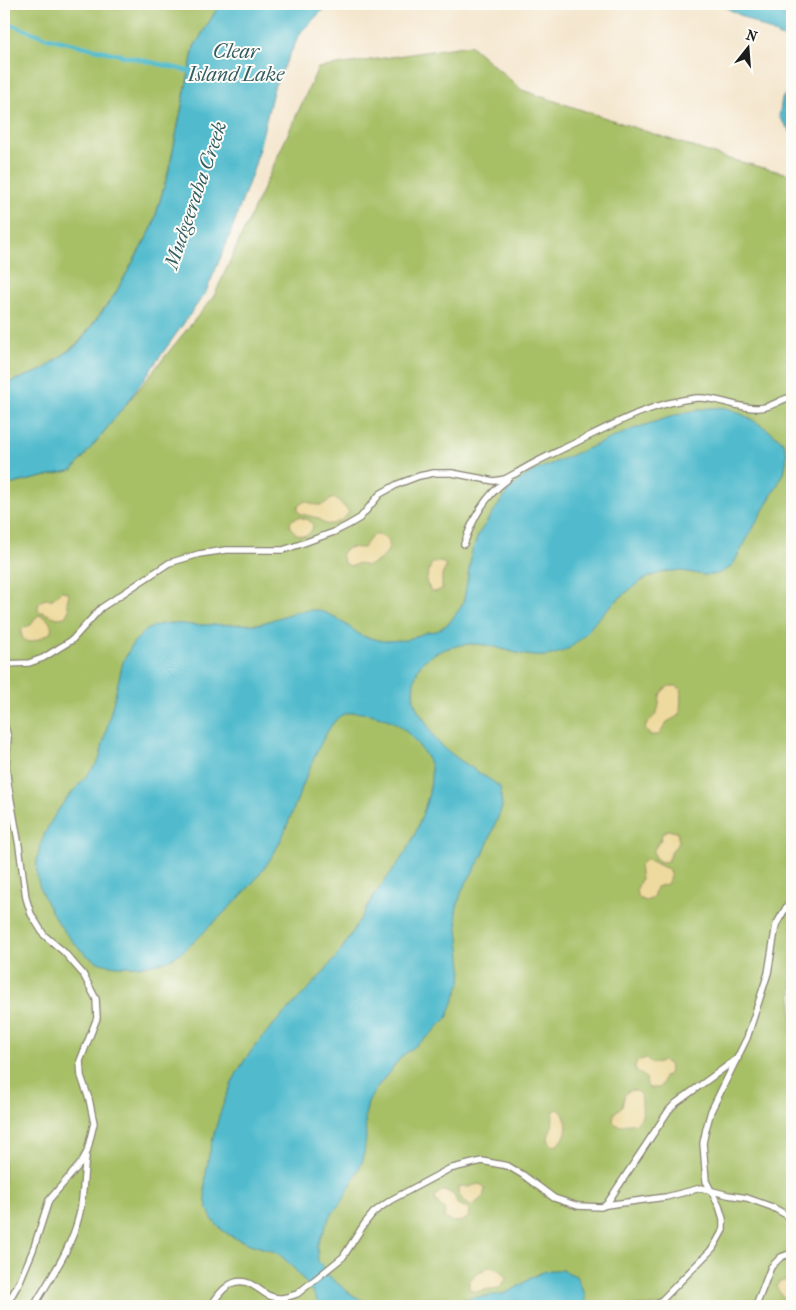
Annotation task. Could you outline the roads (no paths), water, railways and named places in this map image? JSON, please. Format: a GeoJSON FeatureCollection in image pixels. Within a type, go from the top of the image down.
{"type":"FeatureCollection","features":[{"type":"Feature","properties":{"kind":"lane"},"geometry":{"type":"LineString","coordinates":[[4,664],[29,663],[59,648],[72,640],[101,608],[169,563],[199,554],[226,550],[283,550],[298,546],[348,526],[360,518],[380,494],[418,476],[434,473],[452,473],[494,481],[505,479],[602,428],[633,415],[670,403],[707,398],[747,408],[758,408],[768,407],[792,397]]}},
{"type":"Feature","properties":{"kind":"lane"},"geometry":{"type":"LineString","coordinates":[[464,544],[475,515],[482,505],[493,492],[516,473]]}},
{"type":"Feature","properties":{"kind":"lane"},"geometry":{"type":"LineString","coordinates":[[4,723],[8,737],[6,766],[8,784],[26,898],[31,914],[44,935],[64,952],[83,974],[96,1000],[96,1018],[80,1061],[81,1076],[89,1099],[94,1123],[86,1153],[80,1214],[75,1232],[65,1254],[34,1306]]}},
{"type":"Feature","properties":{"kind":"lane"},"geometry":{"type":"LineString","coordinates":[[656,1306],[700,1263],[713,1248],[723,1230],[723,1219],[719,1206],[706,1181],[703,1143],[706,1128],[711,1111],[747,1038],[766,981],[776,925],[792,897]]}},
{"type":"Feature","properties":{"kind":"lane"},"geometry":{"type":"LineString","coordinates":[[606,1206],[669,1110],[738,1058]]}},
{"type":"Feature","properties":{"kind":"lane"},"geometry":{"type":"LineString","coordinates":[[6,1306],[20,1281],[33,1250],[49,1200],[81,1163],[86,1153]]}},
{"type":"Feature","properties":{"kind":"lane"},"geometry":{"type":"LineString","coordinates":[[211,1306],[220,1291],[233,1283],[246,1282],[252,1284],[271,1297],[288,1297],[297,1294],[343,1258],[374,1212],[391,1200],[449,1169],[482,1161],[508,1166],[554,1198],[578,1206],[596,1207],[666,1198],[701,1188],[728,1196],[746,1198],[772,1207],[792,1217]]}},
{"type":"Feature","properties":{"kind":"lane"},"geometry":{"type":"LineString","coordinates":[[756,1306],[771,1267],[781,1257],[792,1252]]}},
{"type":"Feature","properties":{"kind":"water","name":"Clear Island Lake"},"geometry":{"type":"Polygon","coordinates":[[[222,4],[329,4],[301,32],[274,87],[255,165],[228,240],[206,292],[124,407],[73,470],[4,486],[4,384],[43,370],[79,343],[115,294],[152,228],[169,170],[194,47],[222,4]]]}},
{"type":"Feature","properties":{"kind":"water"},"geometry":{"type":"Polygon","coordinates":[[[719,4],[792,4],[792,43],[785,39],[719,4]]]}},
{"type":"Feature","properties":{"kind":"water"},"geometry":{"type":"Polygon","coordinates":[[[792,87],[792,134],[779,117],[782,98],[792,87]]]}},
{"type":"Feature","properties":{"kind":"water"},"geometry":{"type":"Polygon","coordinates":[[[708,408],[727,408],[750,418],[782,441],[786,450],[784,473],[732,566],[716,574],[703,575],[670,571],[645,579],[630,589],[606,610],[576,643],[562,652],[552,655],[532,656],[483,645],[467,644],[452,647],[432,655],[419,668],[413,694],[419,712],[439,743],[500,787],[502,807],[483,855],[462,890],[456,911],[462,967],[461,982],[447,1018],[430,1035],[402,1056],[375,1090],[368,1103],[365,1116],[366,1138],[363,1160],[344,1199],[330,1216],[317,1246],[318,1261],[331,1278],[352,1295],[375,1306],[319,1306],[307,1285],[282,1257],[277,1253],[233,1237],[213,1220],[205,1197],[205,1180],[209,1155],[222,1106],[244,1061],[276,1022],[333,961],[349,939],[372,899],[409,846],[429,792],[431,778],[430,763],[408,734],[395,723],[372,714],[355,712],[342,715],[325,736],[284,833],[264,869],[238,899],[192,944],[174,957],[147,965],[113,966],[104,964],[87,955],[69,937],[46,902],[38,881],[37,858],[46,831],[64,802],[99,760],[123,662],[133,643],[144,632],[161,624],[171,623],[195,625],[260,624],[295,612],[310,610],[319,610],[335,617],[362,636],[383,641],[406,640],[427,632],[437,631],[449,623],[461,607],[472,551],[479,533],[508,491],[521,479],[532,472],[633,429],[676,415],[708,408]]]}},
{"type":"Feature","properties":{"kind":"water"},"geometry":{"type":"Polygon","coordinates":[[[552,1270],[562,1270],[576,1276],[585,1294],[585,1306],[409,1306],[502,1294],[509,1292],[538,1274],[552,1270]]]}},
{"type":"Feature","properties":{"kind":"waterway"},"geometry":{"type":"LineString","coordinates":[[4,22],[48,38],[193,72]]}},
{"type":"Feature","properties":{"kind":"water label","name":"Mudgeeraba Creek"},"geometry":{"type":"Point","coordinates":[195,195]}}]}
